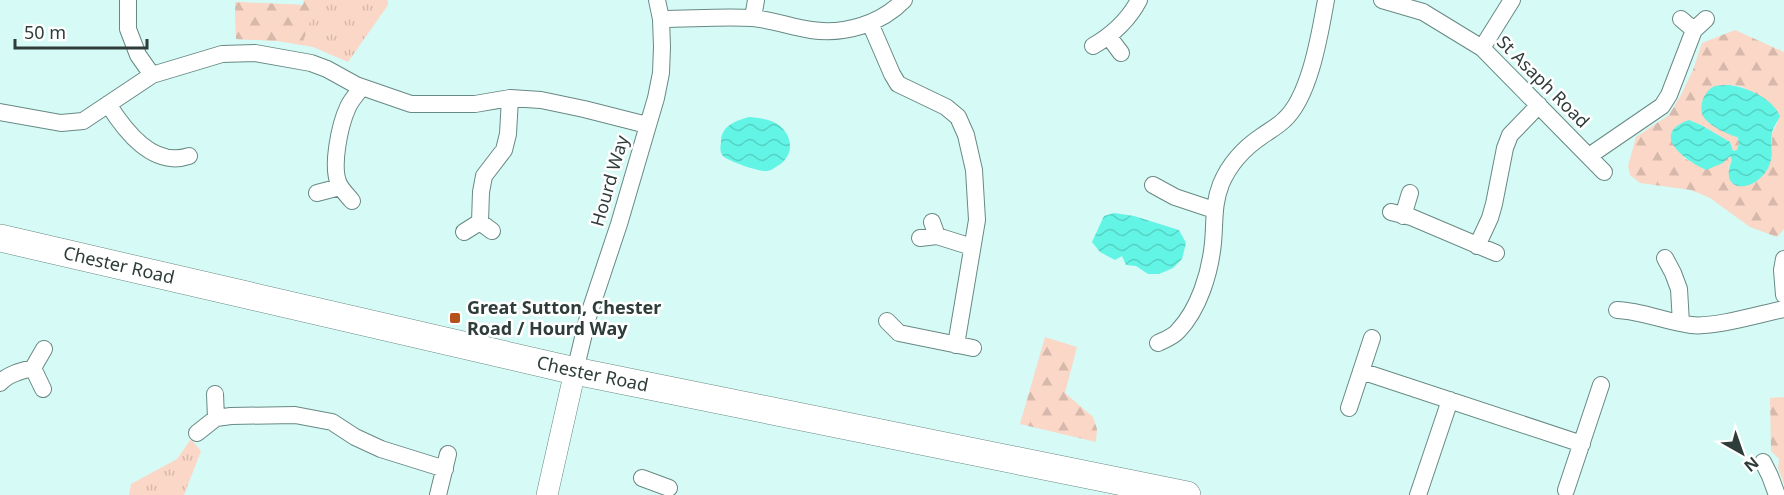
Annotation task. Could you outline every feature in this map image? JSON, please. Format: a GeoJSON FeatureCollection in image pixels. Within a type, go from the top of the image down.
{"type":"FeatureCollection","features":[{"type":"Feature","properties":{"kind":"main road","name":"Chester Road"},"geometry":{"type":"LineString","coordinates":[[0,238],[575,371],[1187,495]]}},
{"type":"Feature","properties":{"kind":"street"},"geometry":{"type":"LineString","coordinates":[[128,0],[128,29],[138,55],[152,75]]}},
{"type":"Feature","properties":{"kind":"street","name":"Hourd Way"},"geometry":{"type":"LineString","coordinates":[[575,371],[588,317],[656,98],[661,72],[662,47],[657,0]]}},
{"type":"Feature","properties":{"kind":"street"},"geometry":{"type":"LineString","coordinates":[[753,18],[756,0]]}},
{"type":"Feature","properties":{"kind":"street"},"geometry":{"type":"LineString","coordinates":[[660,19],[753,18],[813,30],[838,31],[870,23],[894,11],[904,0]]}},
{"type":"Feature","properties":{"kind":"street"},"geometry":{"type":"LineString","coordinates":[[1093,46],[1108,37],[1134,9],[1139,0]]}},
{"type":"Feature","properties":{"kind":"street"},"geometry":{"type":"LineString","coordinates":[[1158,343],[1176,333],[1195,305],[1210,264],[1214,205],[1221,183],[1236,159],[1258,138],[1285,120],[1298,101],[1314,57],[1326,0]]}},
{"type":"Feature","properties":{"kind":"street","name":"St Asaph Road"},"geometry":{"type":"LineString","coordinates":[[1382,0],[1423,12],[1482,48],[1604,172]]}},
{"type":"Feature","properties":{"kind":"street"},"geometry":{"type":"LineString","coordinates":[[1482,48],[1512,0]]}},
{"type":"Feature","properties":{"kind":"street"},"geometry":{"type":"LineString","coordinates":[[1589,156],[1662,106],[1669,95],[1693,22]]}},
{"type":"Feature","properties":{"kind":"street"},"geometry":{"type":"LineString","coordinates":[[870,23],[898,84],[946,107],[958,117],[966,135],[974,170],[976,220],[956,345]]}},
{"type":"Feature","properties":{"kind":"street"},"geometry":{"type":"LineString","coordinates":[[1108,37],[1121,53]]}},
{"type":"Feature","properties":{"kind":"street"},"geometry":{"type":"LineString","coordinates":[[0,112],[61,123],[83,121],[152,75],[222,54],[255,53],[310,63],[362,87],[411,104],[475,104],[510,98],[541,100],[647,125]]}},
{"type":"Feature","properties":{"kind":"street"},"geometry":{"type":"LineString","coordinates":[[352,201],[340,187],[337,179],[336,156],[348,107],[362,87]]}},
{"type":"Feature","properties":{"kind":"street"},"geometry":{"type":"LineString","coordinates":[[464,232],[486,227],[481,192],[484,176],[504,150],[508,134],[510,98]]}},
{"type":"Feature","properties":{"kind":"street"},"geometry":{"type":"LineString","coordinates":[[108,104],[126,130],[146,149],[181,163]]}},
{"type":"Feature","properties":{"kind":"street"},"geometry":{"type":"LineString","coordinates":[[1477,246],[1490,218],[1505,148],[1510,135],[1539,105]]}},
{"type":"Feature","properties":{"kind":"street"},"geometry":{"type":"LineString","coordinates":[[1153,185],[1175,197],[1214,210]]}},
{"type":"Feature","properties":{"kind":"street"},"geometry":{"type":"LineString","coordinates":[[317,194],[340,187]]}},
{"type":"Feature","properties":{"kind":"street"},"geometry":{"type":"LineString","coordinates":[[1410,193],[1397,214],[1496,253]]}},
{"type":"Feature","properties":{"kind":"street"},"geometry":{"type":"LineString","coordinates":[[930,232],[972,247]]}},
{"type":"Feature","properties":{"kind":"street"},"geometry":{"type":"LineString","coordinates":[[1665,258],[1679,288],[1681,323]]}},
{"type":"Feature","properties":{"kind":"street"},"geometry":{"type":"LineString","coordinates":[[1784,258],[1782,270],[1784,295]]}},
{"type":"Feature","properties":{"kind":"street"},"geometry":{"type":"LineString","coordinates":[[1617,310],[1634,311],[1681,323],[1706,326],[1784,309]]}},
{"type":"Feature","properties":{"kind":"street"},"geometry":{"type":"LineString","coordinates":[[887,321],[899,333],[974,348]]}},
{"type":"Feature","properties":{"kind":"street"},"geometry":{"type":"LineString","coordinates":[[1349,408],[1372,338]]}},
{"type":"Feature","properties":{"kind":"street"},"geometry":{"type":"LineString","coordinates":[[0,383],[16,372],[33,368],[44,349]]}},
{"type":"Feature","properties":{"kind":"street"},"geometry":{"type":"LineString","coordinates":[[33,368],[43,389]]}},
{"type":"Feature","properties":{"kind":"street"},"geometry":{"type":"LineString","coordinates":[[547,495],[575,371]]}},
{"type":"Feature","properties":{"kind":"street"},"geometry":{"type":"LineString","coordinates":[[1361,371],[1581,444]]}},
{"type":"Feature","properties":{"kind":"street"},"geometry":{"type":"LineString","coordinates":[[1566,490],[1601,385]]}},
{"type":"Feature","properties":{"kind":"street"},"geometry":{"type":"LineString","coordinates":[[215,394],[216,418]]}},
{"type":"Feature","properties":{"kind":"street"},"geometry":{"type":"LineString","coordinates":[[1418,495],[1450,400]]}},
{"type":"Feature","properties":{"kind":"street"},"geometry":{"type":"LineString","coordinates":[[197,433],[216,418],[231,416],[295,416],[332,422],[355,437],[381,449],[447,462],[438,495]]}},
{"type":"Feature","properties":{"kind":"street"},"geometry":{"type":"LineString","coordinates":[[1763,462],[1777,495]]}},
{"type":"Feature","properties":{"kind":"green space"},"geometry":{"type":"Polygon","coordinates":[[[304,0],[388,0],[388,5],[348,62],[313,47],[278,41],[236,39],[235,2],[303,5],[304,0]]]}},
{"type":"Feature","properties":{"kind":"green space"},"geometry":{"type":"Polygon","coordinates":[[[304,0],[315,0],[302,45],[278,41],[236,39],[235,2],[303,5],[304,0]]]}},
{"type":"Feature","properties":{"kind":"green space"},"geometry":{"type":"Polygon","coordinates":[[[1735,30],[1784,52],[1784,229],[1777,237],[1750,227],[1710,198],[1691,190],[1640,183],[1630,175],[1628,166],[1636,137],[1669,115],[1693,70],[1702,43],[1735,30]],[[1729,85],[1709,90],[1701,105],[1738,137],[1737,150],[1733,151],[1730,142],[1689,120],[1684,158],[1706,169],[1730,156],[1732,160],[1728,169],[1772,153],[1772,134],[1778,121],[1768,101],[1740,86],[1729,85]]]}},
{"type":"Feature","properties":{"kind":"green space"},"geometry":{"type":"Polygon","coordinates":[[[1045,337],[1077,347],[1065,393],[1093,417],[1097,429],[1096,442],[1020,424],[1045,337]]]}},
{"type":"Feature","properties":{"kind":"green space"},"geometry":{"type":"Polygon","coordinates":[[[1784,397],[1784,484],[1778,468],[1779,459],[1771,451],[1770,398],[1784,397]]]}},
{"type":"Feature","properties":{"kind":"green space"},"geometry":{"type":"Polygon","coordinates":[[[191,439],[201,451],[184,495],[129,495],[131,484],[177,459],[191,439]]]}},
{"type":"Feature","properties":{"kind":"water"},"geometry":{"type":"Polygon","coordinates":[[[1729,85],[1758,94],[1771,104],[1780,116],[1772,133],[1772,156],[1767,170],[1761,178],[1746,186],[1733,184],[1729,178],[1732,160],[1730,156],[1723,163],[1706,170],[1680,153],[1671,139],[1672,132],[1677,126],[1689,120],[1730,142],[1733,151],[1737,150],[1738,137],[1726,133],[1705,119],[1701,105],[1704,96],[1711,88],[1729,85]]]}},
{"type":"Feature","properties":{"kind":"water"},"geometry":{"type":"Polygon","coordinates":[[[749,117],[773,122],[780,126],[787,135],[790,146],[787,156],[784,161],[770,170],[763,171],[744,166],[726,158],[721,153],[722,136],[726,128],[734,122],[749,117]]]}},
{"type":"Feature","properties":{"kind":"water"},"geometry":{"type":"Polygon","coordinates":[[[1114,213],[1134,216],[1179,230],[1186,243],[1182,259],[1173,268],[1159,274],[1148,274],[1136,266],[1126,265],[1122,256],[1115,260],[1100,252],[1092,242],[1104,216],[1114,213]]]}},
{"type":"Feature","properties":{"kind":"place","name":"Great Sutton, Chester Road / Hourd Way"},"geometry":{"type":"Point","coordinates":[455,318]}}]}
